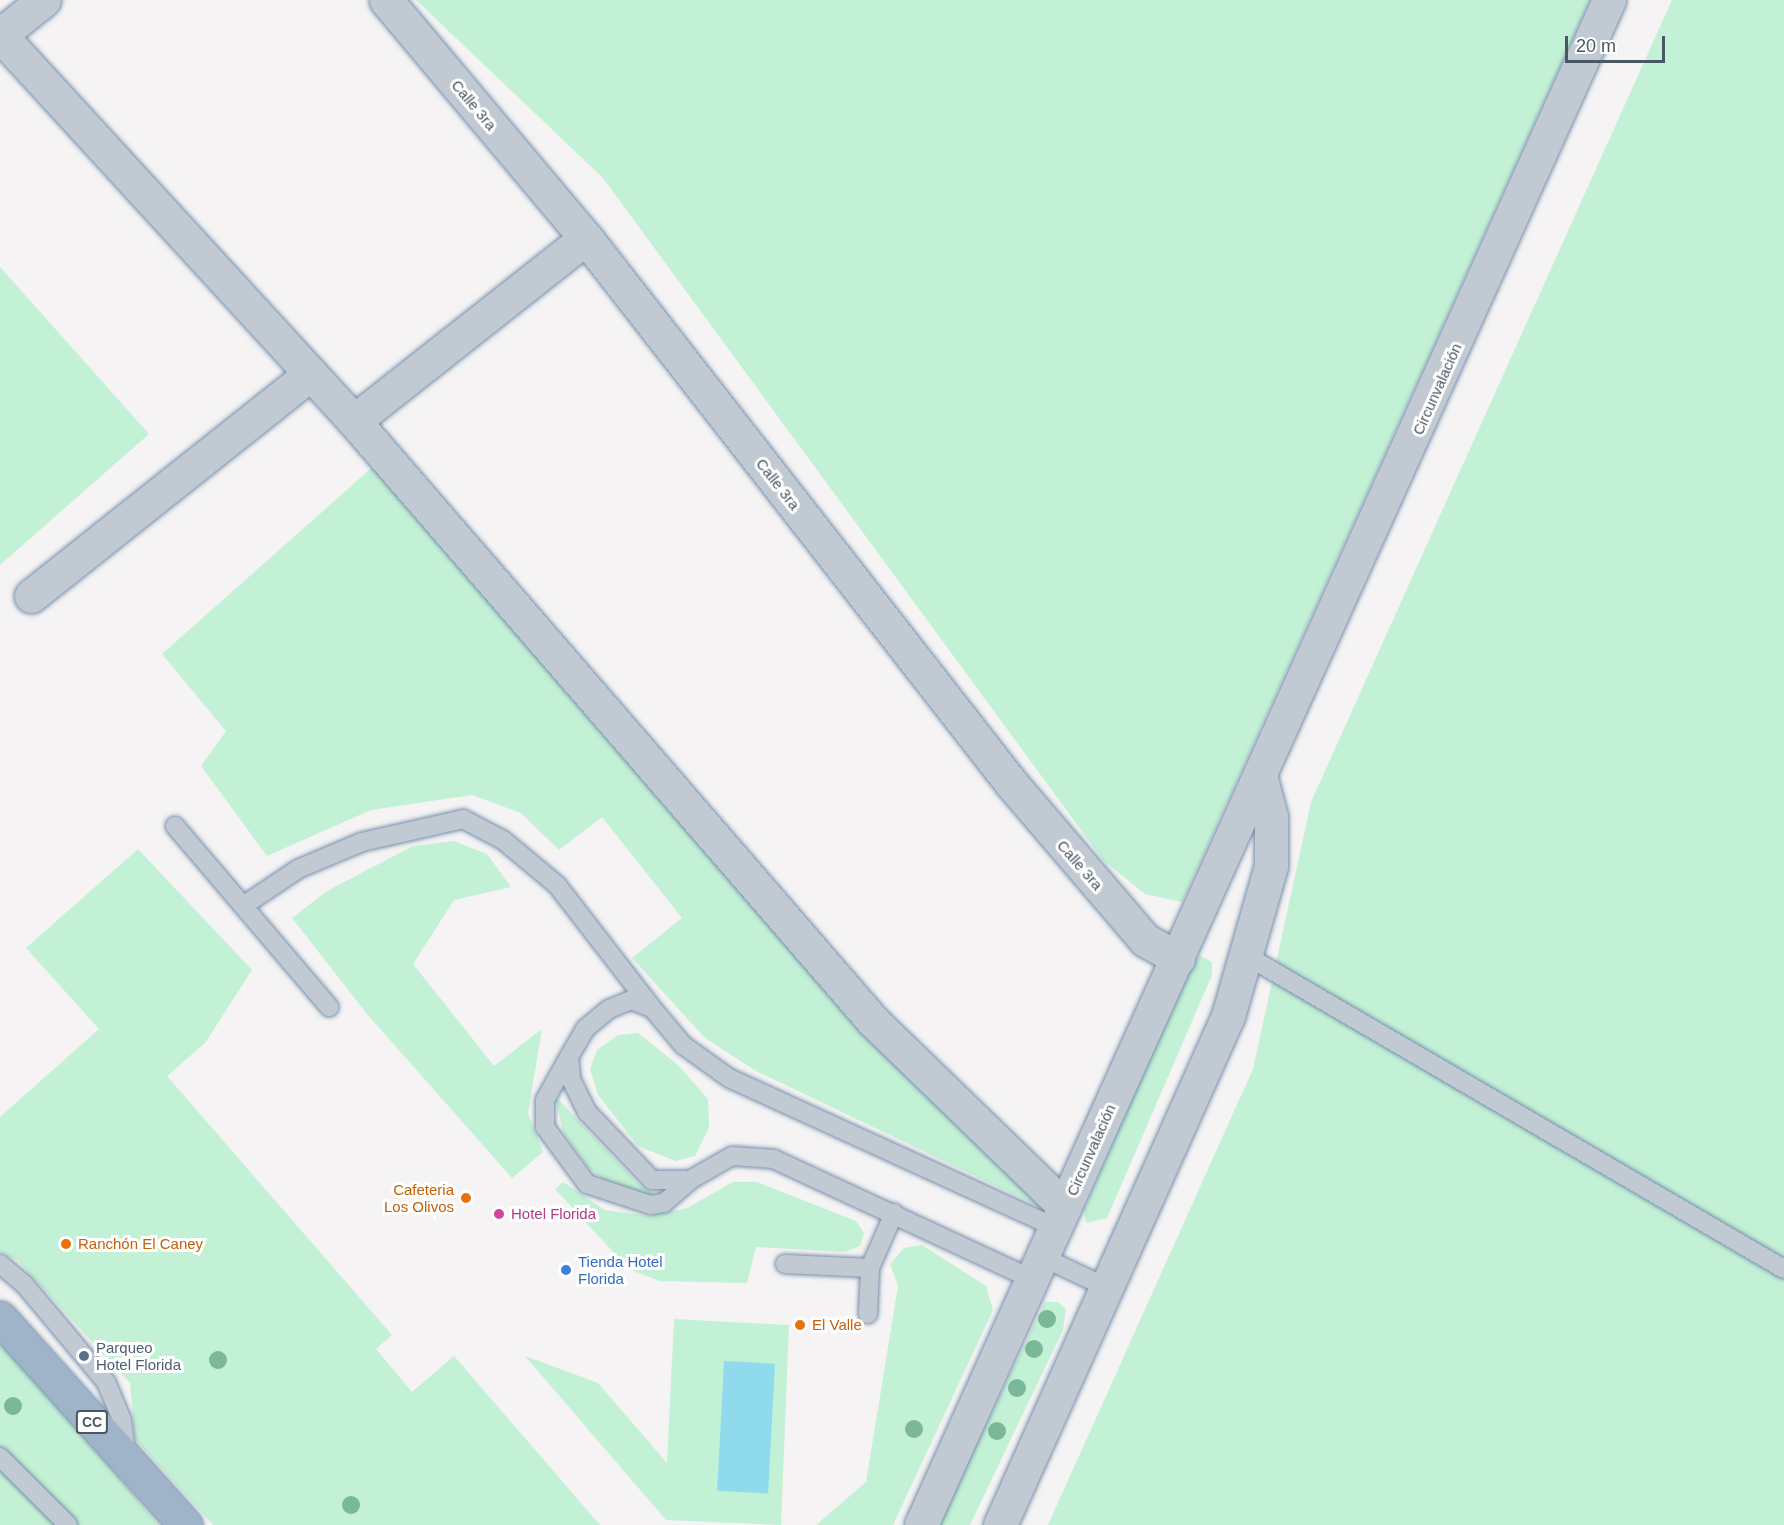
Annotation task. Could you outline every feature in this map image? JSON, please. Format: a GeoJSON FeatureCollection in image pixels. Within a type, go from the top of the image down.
{"type":"FeatureCollection","features":[{"type":"Feature","properties":{"kind":"highway","name":"CC"},"geometry":{"type":"LineString","coordinates":[[0,1318],[185,1525]]}},
{"type":"Feature","properties":{"kind":"street"},"geometry":{"type":"LineString","coordinates":[[44,0],[0,35],[354,421],[873,1021],[1049,1243]]}},
{"type":"Feature","properties":{"kind":"street","name":"Calle 3ra"},"geometry":{"type":"LineString","coordinates":[[386,0],[586,238],[1011,783],[1145,940],[1178,958]]}},
{"type":"Feature","properties":{"kind":"street","name":"Circunvalación"},"geometry":{"type":"LineString","coordinates":[[921,1525],[1609,0]]}},
{"type":"Feature","properties":{"kind":"street"},"geometry":{"type":"LineString","coordinates":[[354,421],[586,238]]}},
{"type":"Feature","properties":{"kind":"street"},"geometry":{"type":"LineString","coordinates":[[31,597],[310,374]]}},
{"type":"Feature","properties":{"kind":"street"},"geometry":{"type":"LineString","coordinates":[[1000,1525],[1228,1016],[1271,866],[1271,817],[1260,776]]}},
{"type":"Feature","properties":{"kind":"lane"},"geometry":{"type":"LineString","coordinates":[[243,906],[298,869],[362,842],[463,819],[503,840],[556,885],[683,1045],[729,1078],[1049,1243],[1108,1288]]}},
{"type":"Feature","properties":{"kind":"lane"},"geometry":{"type":"LineString","coordinates":[[175,826],[329,1007]]}},
{"type":"Feature","properties":{"kind":"lane"},"geometry":{"type":"LineString","coordinates":[[1247,956],[1784,1269]]}},
{"type":"Feature","properties":{"kind":"lane"},"geometry":{"type":"LineString","coordinates":[[652,1008],[631,1000],[609,1009],[585,1029],[545,1101],[545,1127],[587,1184],[651,1205],[664,1203],[690,1180],[732,1156],[774,1159],[894,1213],[1049,1243]]}},
{"type":"Feature","properties":{"kind":"lane"},"geometry":{"type":"LineString","coordinates":[[569,1057],[575,1094],[599,1130],[639,1172],[666,1183],[690,1180]]}},
{"type":"Feature","properties":{"kind":"lane"},"geometry":{"type":"LineString","coordinates":[[868,1314],[870,1268],[894,1213]]}},
{"type":"Feature","properties":{"kind":"lane"},"geometry":{"type":"LineString","coordinates":[[0,1264],[24,1284],[106,1382],[122,1420],[127,1460]]}},
{"type":"Feature","properties":{"kind":"lane"},"geometry":{"type":"LineString","coordinates":[[785,1264],[870,1268]]}},
{"type":"Feature","properties":{"kind":"lane"},"geometry":{"type":"LineString","coordinates":[[0,1457],[68,1525]]}},
{"type":"Feature","properties":{"kind":"green space"},"geometry":{"type":"Polygon","coordinates":[[[416,0],[1590,0],[1182,902],[1145,894],[1103,860],[603,178],[416,0]]]}},
{"type":"Feature","properties":{"kind":"green space"},"geometry":{"type":"Polygon","coordinates":[[[1672,0],[1784,0],[1784,1525],[1048,1525],[1253,1069],[1311,802],[1672,0]]]}},
{"type":"Feature","properties":{"kind":"green space"},"geometry":{"type":"Polygon","coordinates":[[[0,267],[149,434],[0,565],[0,267]]]}},
{"type":"Feature","properties":{"kind":"green space"},"geometry":{"type":"Polygon","coordinates":[[[376,464],[1040,1207],[756,1071],[705,1038],[632,958],[682,918],[602,817],[559,850],[521,813],[472,795],[371,810],[267,856],[201,766],[226,731],[162,654],[376,464]]]}},
{"type":"Feature","properties":{"kind":"green space"},"geometry":{"type":"Polygon","coordinates":[[[454,841],[487,854],[511,887],[454,900],[413,964],[494,1066],[542,1029],[528,1113],[543,1152],[512,1178],[367,1014],[292,918],[327,891],[413,846],[454,841]]]}},
{"type":"Feature","properties":{"kind":"green space"},"geometry":{"type":"Polygon","coordinates":[[[138,849],[252,970],[205,1043],[167,1076],[392,1335],[376,1349],[412,1392],[454,1356],[600,1525],[213,1525],[135,1439],[130,1383],[18,1261],[0,1252],[0,1117],[99,1029],[26,948],[138,849]]]}},
{"type":"Feature","properties":{"kind":"green space"},"geometry":{"type":"Polygon","coordinates":[[[1200,956],[1212,962],[1212,975],[1107,1218],[1086,1223],[1084,1210],[1188,966],[1200,956]]]}},
{"type":"Feature","properties":{"kind":"green space"},"geometry":{"type":"Polygon","coordinates":[[[638,1033],[678,1065],[708,1099],[709,1128],[695,1156],[675,1161],[638,1146],[598,1095],[590,1069],[597,1050],[618,1035],[638,1033]]]}},
{"type":"Feature","properties":{"kind":"green space"},"geometry":{"type":"Polygon","coordinates":[[[555,1096],[638,1183],[654,1194],[641,1198],[611,1187],[588,1167],[563,1132],[555,1096]]]}},
{"type":"Feature","properties":{"kind":"green space"},"geometry":{"type":"Polygon","coordinates":[[[563,1182],[605,1210],[650,1216],[687,1208],[733,1182],[757,1182],[856,1221],[864,1233],[860,1246],[845,1252],[756,1247],[747,1283],[659,1281],[629,1269],[555,1189],[563,1182]]]}},
{"type":"Feature","properties":{"kind":"green space"},"geometry":{"type":"Polygon","coordinates":[[[922,1245],[986,1286],[993,1310],[893,1525],[816,1525],[866,1482],[898,1286],[890,1264],[904,1248],[922,1245]]]}},
{"type":"Feature","properties":{"kind":"green space"},"geometry":{"type":"Polygon","coordinates":[[[1045,1302],[1058,1302],[1066,1309],[1063,1330],[970,1525],[938,1525],[1045,1302]]]}},
{"type":"Feature","properties":{"kind":"green space"},"geometry":{"type":"Polygon","coordinates":[[[674,1319],[789,1325],[781,1525],[666,1520],[525,1356],[598,1383],[667,1463],[674,1319]]]}},
{"type":"Feature","properties":{"kind":"green space"},"geometry":{"type":"Polygon","coordinates":[[[0,1332],[158,1525],[0,1525],[0,1332]]]}},
{"type":"Feature","properties":{"kind":"water"},"geometry":{"type":"Polygon","coordinates":[[[724,1361],[775,1364],[768,1493],[717,1491],[724,1361]]]}},
{"type":"Feature","properties":{"kind":"place","name":"Cafeteria Los Olivos"},"geometry":{"type":"Point","coordinates":[466,1198]}},
{"type":"Feature","properties":{"kind":"place","name":"Hotel Florida"},"geometry":{"type":"Point","coordinates":[499,1214]}},
{"type":"Feature","properties":{"kind":"place","name":"Ranchón El Caney"},"geometry":{"type":"Point","coordinates":[66,1244]}},
{"type":"Feature","properties":{"kind":"place","name":"Tienda Hotel Florida"},"geometry":{"type":"Point","coordinates":[566,1270]}},
{"type":"Feature","properties":{"kind":"place","name":"El Valle"},"geometry":{"type":"Point","coordinates":[800,1325]}},
{"type":"Feature","properties":{"kind":"place","name":"Parqueo Hotel Florida"},"geometry":{"type":"Point","coordinates":[84,1356]}}]}
